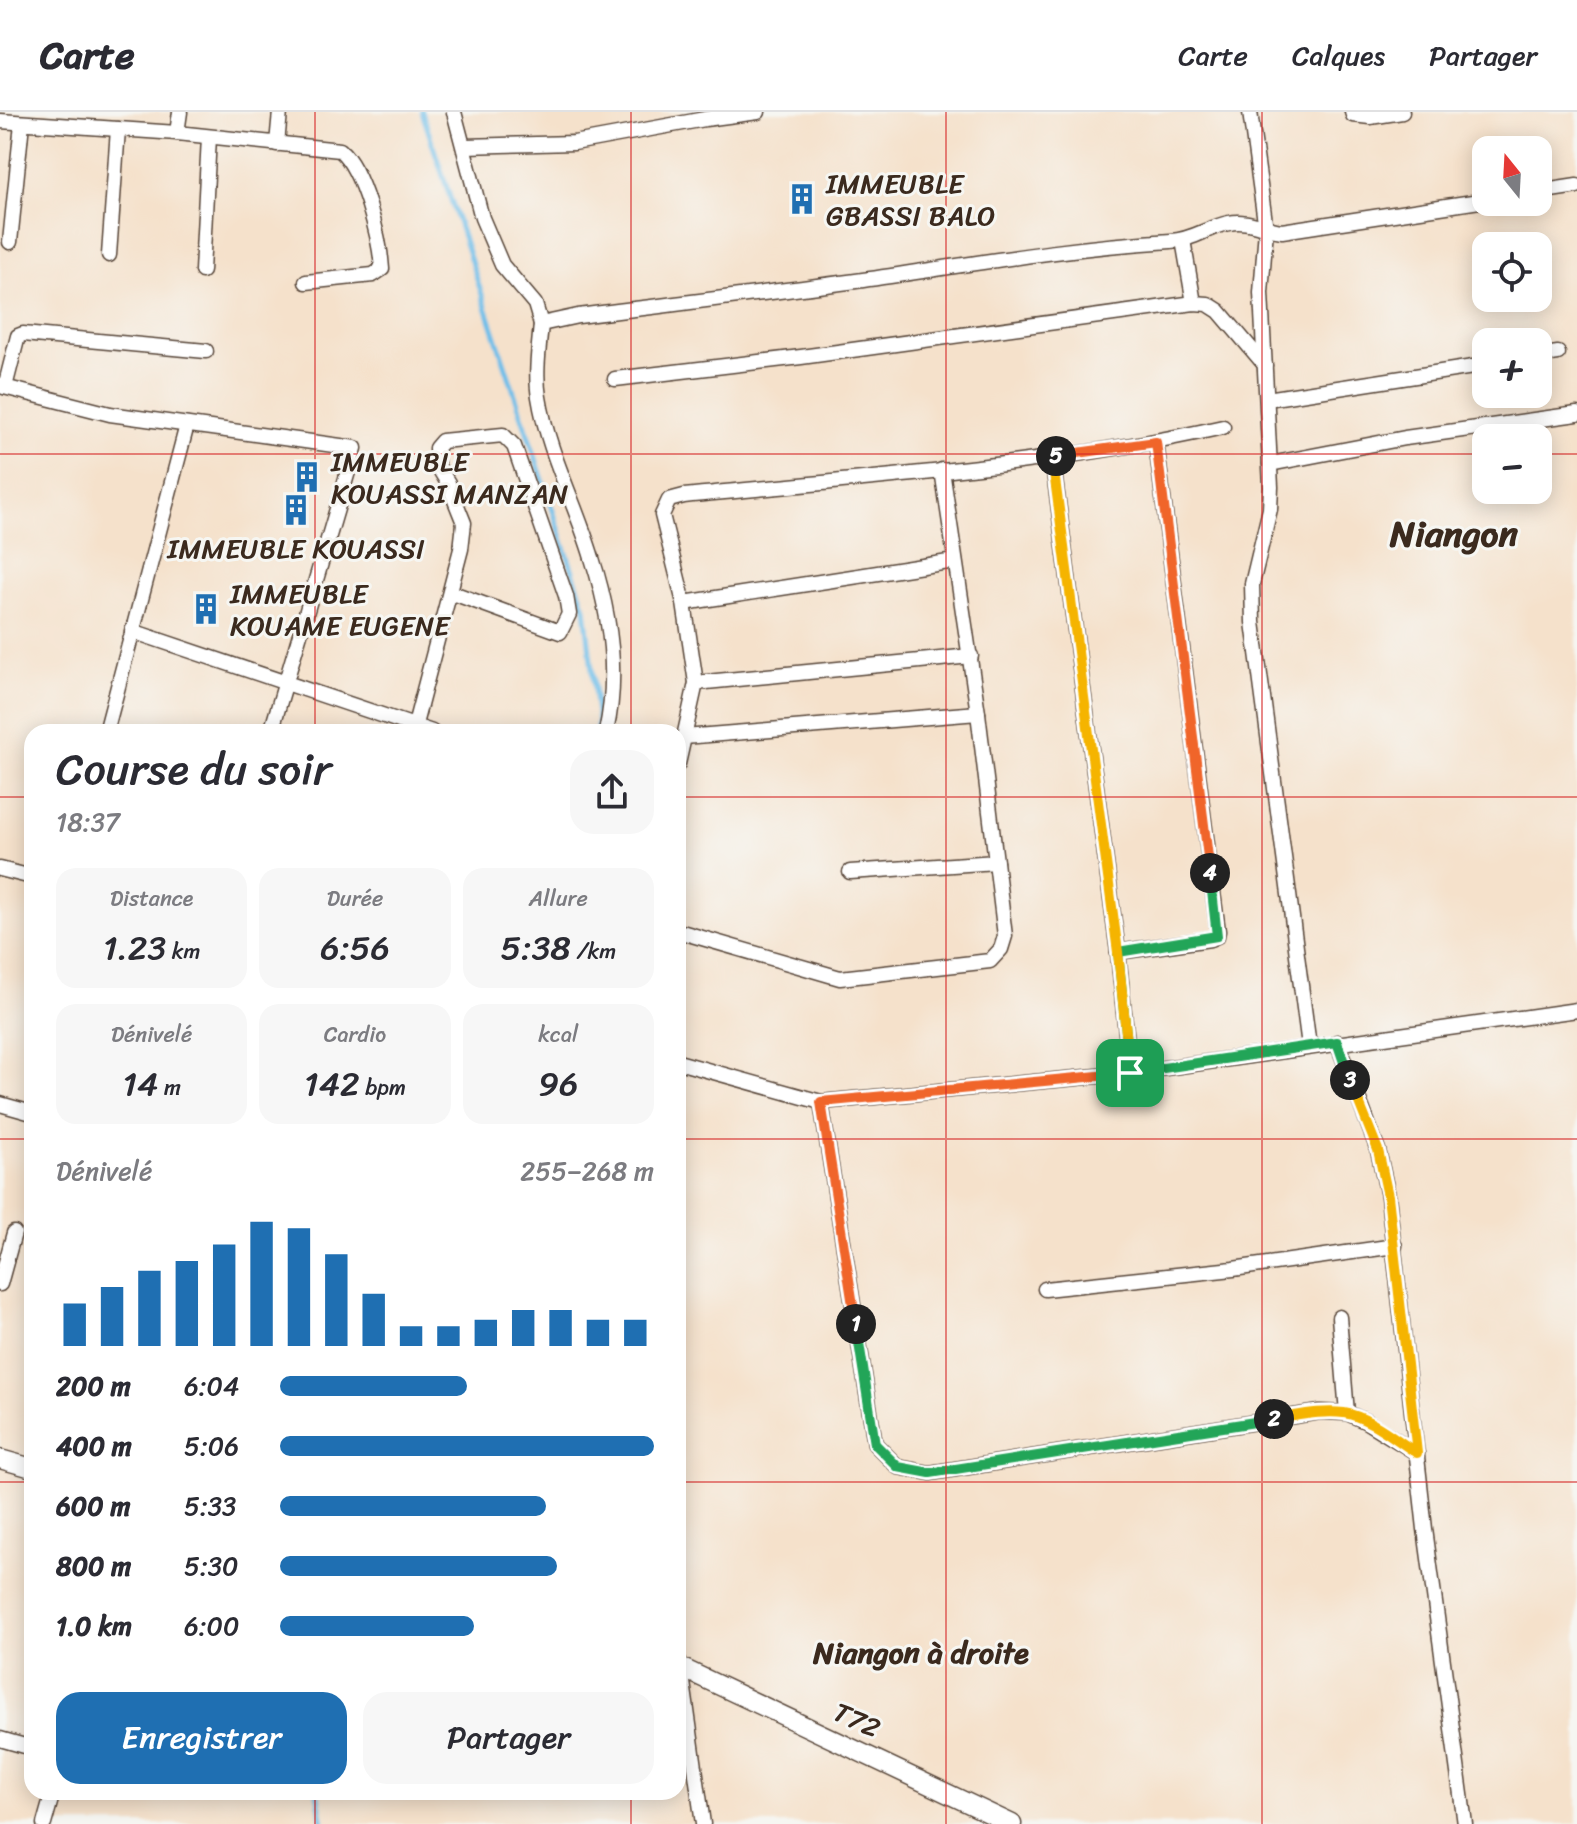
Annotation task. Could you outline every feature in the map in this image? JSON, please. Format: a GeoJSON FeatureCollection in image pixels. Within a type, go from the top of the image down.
{"type":"FeatureCollection","features":[{"type":"Feature","properties":{"kind":"street"},"geometry":{"type":"LineString","coordinates":[[177,133],[180,112]]}},
{"type":"Feature","properties":{"kind":"street"},"geometry":{"type":"LineString","coordinates":[[277,144],[280,112]]}},
{"type":"Feature","properties":{"kind":"street"},"geometry":{"type":"LineString","coordinates":[[454,112],[482,218],[502,265],[535,304],[541,324],[538,395],[557,465],[592,558],[609,629],[613,701],[608,724]]}},
{"type":"Feature","properties":{"kind":"street"},"geometry":{"type":"LineString","coordinates":[[465,146],[574,143],[758,112]]}},
{"type":"Feature","properties":{"kind":"street"},"geometry":{"type":"LineString","coordinates":[[1250,112],[1266,229],[1261,293],[1270,464],[1270,509],[1252,584],[1253,622],[1309,1046]]}},
{"type":"Feature","properties":{"kind":"street"},"geometry":{"type":"LineString","coordinates":[[1352,112],[1353,115],[1370,117],[1402,112]]}},
{"type":"Feature","properties":{"kind":"street"},"geometry":{"type":"LineString","coordinates":[[10,242],[12,120],[340,150],[347,156],[366,199],[382,269],[373,275],[306,282]]}},
{"type":"Feature","properties":{"kind":"street"},"geometry":{"type":"LineString","coordinates":[[109,255],[118,129]]}},
{"type":"Feature","properties":{"kind":"street"},"geometry":{"type":"LineString","coordinates":[[202,271],[209,137]]}},
{"type":"Feature","properties":{"kind":"street"},"geometry":{"type":"LineString","coordinates":[[1552,190],[1577,186]]}},
{"type":"Feature","properties":{"kind":"street"},"geometry":{"type":"LineString","coordinates":[[541,324],[578,316],[863,280],[1103,245],[1183,240],[1227,223],[1243,222],[1282,231],[1472,202]]}},
{"type":"Feature","properties":{"kind":"street"},"geometry":{"type":"LineString","coordinates":[[1183,240],[1194,303]]}},
{"type":"Feature","properties":{"kind":"street"},"geometry":{"type":"LineString","coordinates":[[615,379],[832,353],[1194,303],[1208,304],[1219,311],[1265,365]]}},
{"type":"Feature","properties":{"kind":"street"},"geometry":{"type":"LineString","coordinates":[[206,351],[23,334],[18,336],[2,387],[110,414],[355,448],[273,724]]}},
{"type":"Feature","properties":{"kind":"street"},"geometry":{"type":"LineString","coordinates":[[1552,354],[1558,353]]}},
{"type":"Feature","properties":{"kind":"street"},"geometry":{"type":"LineString","coordinates":[[1267,399],[1472,367]]}},
{"type":"Feature","properties":{"kind":"street"},"geometry":{"type":"LineString","coordinates":[[1270,464],[1405,438],[1577,414]]}},
{"type":"Feature","properties":{"kind":"street"},"geometry":{"type":"LineString","coordinates":[[108,724],[187,425]]}},
{"type":"Feature","properties":{"kind":"street"},"geometry":{"type":"LineString","coordinates":[[686,728],[696,683],[684,603],[662,515],[669,500],[1052,457],[1156,442],[1223,427]]}},
{"type":"Feature","properties":{"kind":"street"},"geometry":{"type":"LineString","coordinates":[[416,724],[461,549],[464,523],[437,465],[436,448],[442,441],[503,435],[514,446],[566,596],[569,614],[560,632],[450,592]]}},
{"type":"Feature","properties":{"kind":"street"},"geometry":{"type":"LineString","coordinates":[[1118,952],[1210,939],[1217,936],[1218,931],[1156,442]]}},
{"type":"Feature","properties":{"kind":"street"},"geometry":{"type":"LineString","coordinates":[[1052,457],[1118,952],[1130,1073]]}},
{"type":"Feature","properties":{"kind":"street"},"geometry":{"type":"LineString","coordinates":[[686,933],[840,978],[990,961],[1001,949],[1005,936],[971,656],[942,470]]}},
{"type":"Feature","properties":{"kind":"street"},"geometry":{"type":"LineString","coordinates":[[684,603],[955,561]]}},
{"type":"Feature","properties":{"kind":"street"},"geometry":{"type":"LineString","coordinates":[[132,631],[286,682],[398,724]]}},
{"type":"Feature","properties":{"kind":"street"},"geometry":{"type":"LineString","coordinates":[[696,683],[971,656]]}},
{"type":"Feature","properties":{"kind":"street"},"geometry":{"type":"LineString","coordinates":[[686,737],[978,713]]}},
{"type":"Feature","properties":{"kind":"street"},"geometry":{"type":"LineString","coordinates":[[850,872],[996,862]]}},
{"type":"Feature","properties":{"kind":"street"},"geometry":{"type":"LineString","coordinates":[[0,869],[24,875]]}},
{"type":"Feature","properties":{"kind":"street"},"geometry":{"type":"LineString","coordinates":[[686,1064],[821,1102],[1130,1073],[1577,1010]]}},
{"type":"Feature","properties":{"kind":"street"},"geometry":{"type":"LineString","coordinates":[[1337,1042],[1378,1150],[1395,1246],[1444,1680],[1465,1824]]}},
{"type":"Feature","properties":{"kind":"street"},"geometry":{"type":"LineString","coordinates":[[821,1102],[875,1444],[898,1467],[930,1473],[1320,1412],[1347,1413],[1417,1453]]}},
{"type":"Feature","properties":{"kind":"street"},"geometry":{"type":"LineString","coordinates":[[0,1104],[24,1111]]}},
{"type":"Feature","properties":{"kind":"street"},"geometry":{"type":"LineString","coordinates":[[0,1284],[14,1233]]}},
{"type":"Feature","properties":{"kind":"street"},"geometry":{"type":"LineString","coordinates":[[1045,1289],[1233,1269],[1395,1246]]}},
{"type":"Feature","properties":{"kind":"street"},"geometry":{"type":"LineString","coordinates":[[1339,1317],[1347,1413]]}},
{"type":"Feature","properties":{"kind":"street"},"geometry":{"type":"LineString","coordinates":[[0,1459],[24,1466]]}},
{"type":"Feature","properties":{"kind":"street","name":"T72"},"geometry":{"type":"LineString","coordinates":[[686,1670],[1012,1824]]}},
{"type":"Feature","properties":{"kind":"street"},"geometry":{"type":"LineString","coordinates":[[686,1713],[703,1824]]}},
{"type":"Feature","properties":{"kind":"street"},"geometry":{"type":"LineString","coordinates":[[0,1739],[24,1746]]}},
{"type":"Feature","properties":{"kind":"street"},"geometry":{"type":"LineString","coordinates":[[45,1824],[51,1800]]}},
{"type":"Feature","properties":{"kind":"waterway"},"geometry":{"type":"LineString","coordinates":[[422,112],[585,608],[598,724]]}},
{"type":"Feature","properties":{"kind":"waterway"},"geometry":{"type":"LineString","coordinates":[[318,1800],[323,1824]]}},
{"type":"Feature","properties":{"kind":"place","name":"IMMEUBLE GBASSI BALO"},"geometry":{"type":"Point","coordinates":[802,199]}},
{"type":"Feature","properties":{"kind":"place","name":"IMMEUBLE KOUASSI MANZAN"},"geometry":{"type":"Point","coordinates":[307,477]}},
{"type":"Feature","properties":{"kind":"place","name":"IMMEUBLE KOUASSI"},"geometry":{"type":"Point","coordinates":[296,510]}},
{"type":"Feature","properties":{"kind":"place","name":"IMMEUBLE KOUAME EUGENE"},"geometry":{"type":"Point","coordinates":[206,609]}},
{"type":"Feature","properties":{"kind":"district","name":"Niangon"},"geometry":{"type":"Point","coordinates":[1454,534]}},
{"type":"Feature","properties":{"kind":"district","name":"Niangon à droite"},"geometry":{"type":"Point","coordinates":[921,1653]}},
{"type":"Feature","properties":{"kind":"route"},"geometry":{"type":"LineString","coordinates":[[1130,1073],[821,1102],[875,1444],[898,1467],[930,1473],[1320,1412],[1347,1413],[1417,1453],[1388,1196],[1378,1150],[1337,1042],[1130,1073],[1118,952],[1210,939],[1217,936],[1218,931],[1156,442],[1052,457],[1118,952],[1124,1012],[1130,1073]]}}]}
